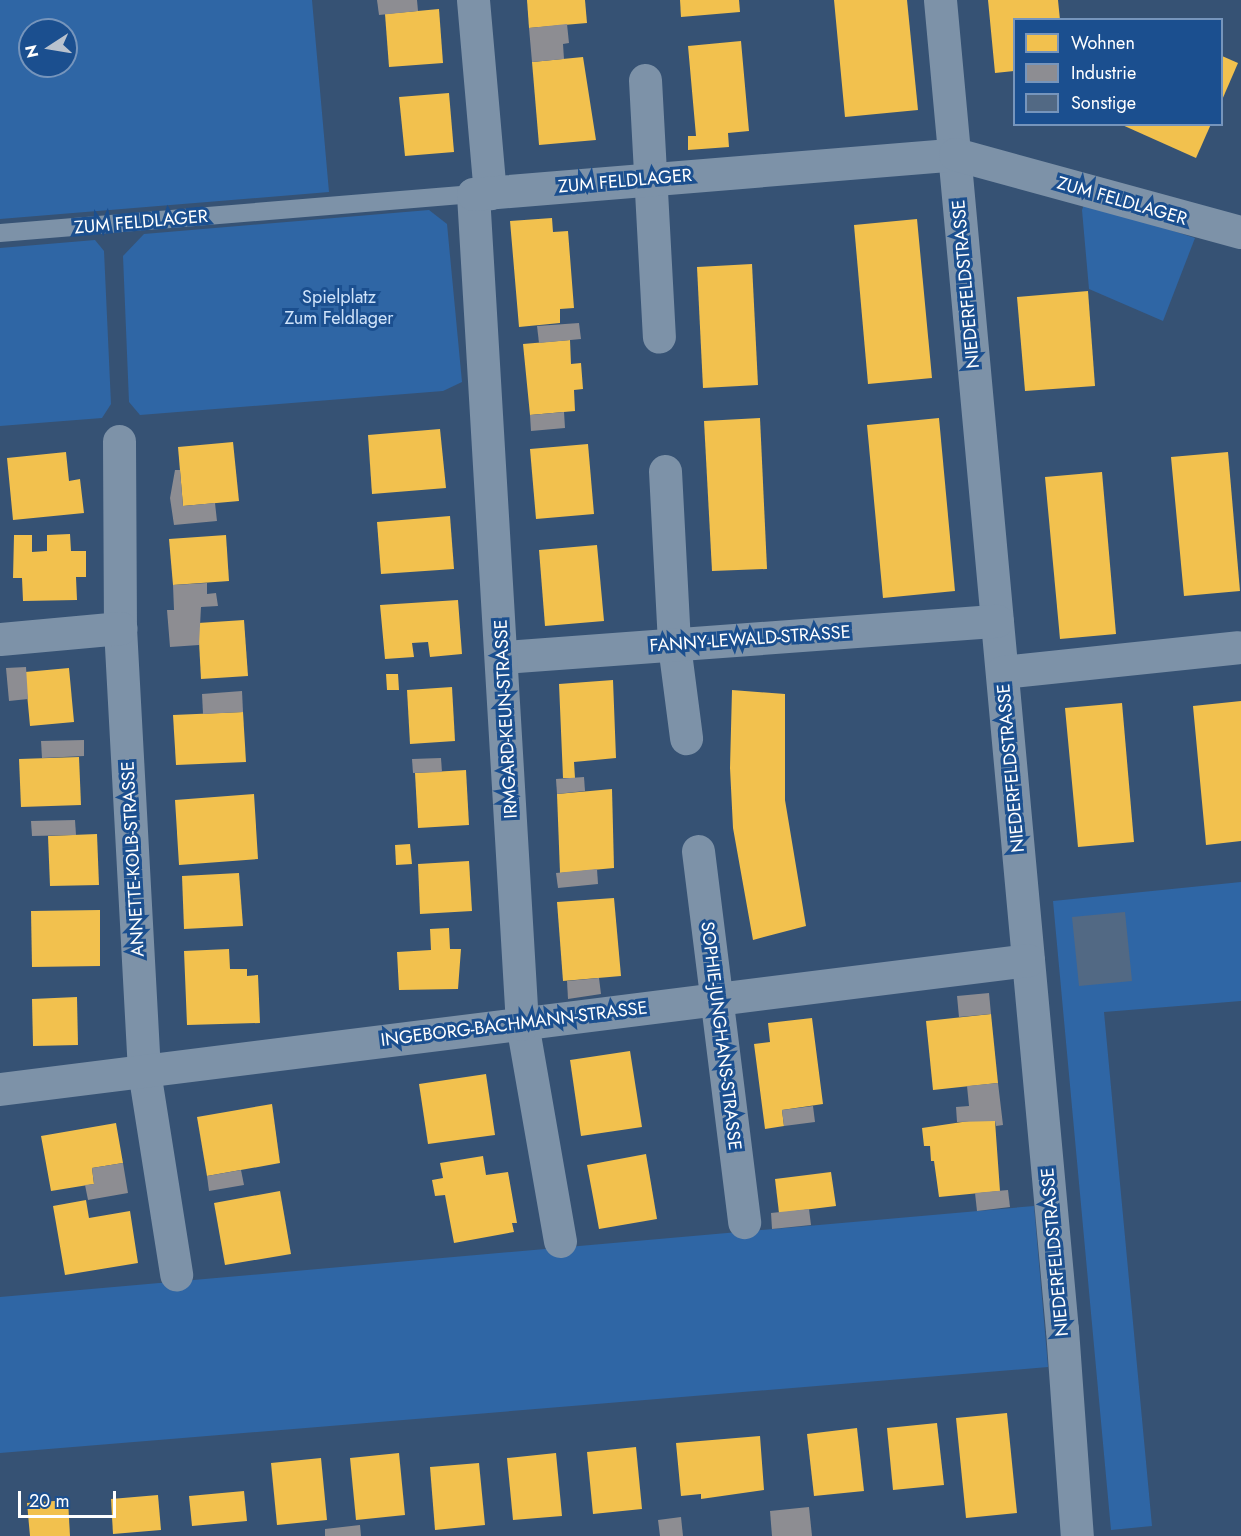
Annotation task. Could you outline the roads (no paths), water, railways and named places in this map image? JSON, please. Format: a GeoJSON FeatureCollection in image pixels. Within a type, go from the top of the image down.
{"type":"FeatureCollection","features":[{"type":"Feature","properties":{"kind":"street","name":"IRMGARD-KEUN-STRASSE"},"geometry":{"type":"LineString","coordinates":[[473,0],[522,1024],[560,1241]]}},
{"type":"Feature","properties":{"kind":"street","name":"NIEDERFELDSTRASSE"},"geometry":{"type":"LineString","coordinates":[[940,0],[1028,960],[1077,1536]]}},
{"type":"Feature","properties":{"kind":"street"},"geometry":{"type":"LineString","coordinates":[[645,80],[653,179],[659,338]]}},
{"type":"Feature","properties":{"kind":"street","name":"ZUM FELDLAGER"},"geometry":{"type":"LineString","coordinates":[[481,193],[955,154],[1241,232]]}},
{"type":"Feature","properties":{"kind":"street","name":"ANNETTE-KOLB-STRASSE"},"geometry":{"type":"LineString","coordinates":[[118,441],[120,628],[144,1071],[176,1274]]}},
{"type":"Feature","properties":{"kind":"street"},"geometry":{"type":"LineString","coordinates":[[665,471],[674,645],[686,738]]}},
{"type":"Feature","properties":{"kind":"street","name":"FANNY-LEWALD-STRASSE"},"geometry":{"type":"LineString","coordinates":[[503,657],[997,621]]}},
{"type":"Feature","properties":{"kind":"street"},"geometry":{"type":"LineString","coordinates":[[0,639],[120,628]]}},
{"type":"Feature","properties":{"kind":"street"},"geometry":{"type":"LineString","coordinates":[[1002,672],[1238,647]]}},
{"type":"Feature","properties":{"kind":"street","name":"SOPHIE-JUNGHANS-STRASSE"},"geometry":{"type":"LineString","coordinates":[[698,851],[744,1222]]}},
{"type":"Feature","properties":{"kind":"street","name":"INGEBORG-BACHMANN-STRASSE"},"geometry":{"type":"LineString","coordinates":[[0,1089],[1028,960]]}},
{"type":"Feature","properties":{"kind":"street"},"geometry":{"type":"LineString","coordinates":[[1064,1536],[1077,1536]]}},
{"type":"Feature","properties":{"kind":"lane","name":"ZUM FELDLAGER"},"geometry":{"type":"LineString","coordinates":[[0,233],[481,193]]}},
{"type":"Feature","properties":{"kind":"park label","name":"Spielplatz Zum Feldlager"},"geometry":{"type":"Point","coordinates":[339,308]}}]}
